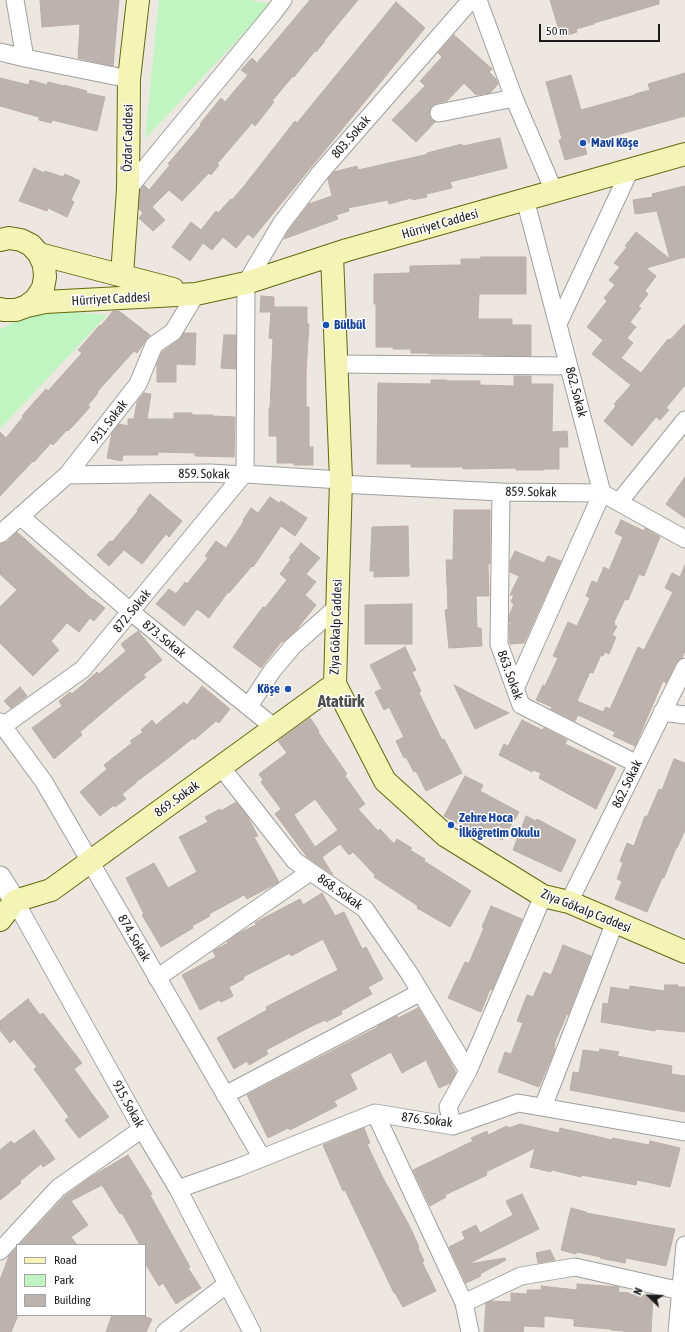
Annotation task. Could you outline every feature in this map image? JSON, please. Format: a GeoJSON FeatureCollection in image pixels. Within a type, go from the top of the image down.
{"type":"FeatureCollection","features":[{"type":"Feature","properties":{"kind":"main road","name":"Özdar Caddesi"},"geometry":{"type":"LineString","coordinates":[[122,275],[128,189],[129,79],[138,0]]}},
{"type":"Feature","properties":{"kind":"main road","name":"Hürriyet Caddesi"},"geometry":{"type":"LineString","coordinates":[[11,311],[45,302],[196,294],[246,283],[332,255],[685,154]]}},
{"type":"Feature","properties":{"kind":"main road","name":"Hürriyet Caddesi"},"geometry":{"type":"LineString","coordinates":[[2,238],[20,240],[31,246],[39,254],[44,265],[44,283],[36,299],[11,311]]}},
{"type":"Feature","properties":{"kind":"main road","name":"Hürriyet Caddesi"},"geometry":{"type":"LineString","coordinates":[[39,254],[196,294]]}},
{"type":"Feature","properties":{"kind":"main road","name":"Ziya Gökalp Caddesi"},"geometry":{"type":"LineString","coordinates":[[332,255],[340,482],[335,684],[385,782],[446,836],[543,896],[569,902],[685,952]]}},
{"type":"Feature","properties":{"kind":"main road","name":"869. Sokak"},"geometry":{"type":"LineString","coordinates":[[15,902],[52,890],[335,684]]}},
{"type":"Feature","properties":{"kind":"main road"},"geometry":{"type":"LineString","coordinates":[[0,920],[15,902]]}},
{"type":"Feature","properties":{"kind":"street"},"geometry":{"type":"LineString","coordinates":[[15,0],[25,58]]}},
{"type":"Feature","properties":{"kind":"street"},"geometry":{"type":"LineString","coordinates":[[128,189],[269,19],[283,0]]}},
{"type":"Feature","properties":{"kind":"street","name":"803. Sokak"},"geometry":{"type":"LineString","coordinates":[[246,283],[280,224],[320,173],[471,0]]}},
{"type":"Feature","properties":{"kind":"street"},"geometry":{"type":"LineString","coordinates":[[478,0],[514,98],[554,191]]}},
{"type":"Feature","properties":{"kind":"street"},"geometry":{"type":"LineString","coordinates":[[0,52],[129,79]]}},
{"type":"Feature","properties":{"kind":"street"},"geometry":{"type":"LineString","coordinates":[[439,113],[514,98]]}},
{"type":"Feature","properties":{"kind":"street"},"geometry":{"type":"LineString","coordinates":[[558,324],[630,170]]}},
{"type":"Feature","properties":{"kind":"street","name":"862. Sokak"},"geometry":{"type":"LineString","coordinates":[[525,199],[602,493]]}},
{"type":"Feature","properties":{"kind":"street"},"geometry":{"type":"LineString","coordinates":[[244,474],[246,283]]}},
{"type":"Feature","properties":{"kind":"street","name":"931. Sokak"},"geometry":{"type":"LineString","coordinates":[[0,534],[67,475],[138,384],[154,345],[173,332],[196,294]]}},
{"type":"Feature","properties":{"kind":"street"},"geometry":{"type":"LineString","coordinates":[[336,364],[569,366]]}},
{"type":"Feature","properties":{"kind":"street"},"geometry":{"type":"LineString","coordinates":[[619,502],[685,420]]}},
{"type":"Feature","properties":{"kind":"street","name":"859. Sokak"},"geometry":{"type":"LineString","coordinates":[[67,475],[244,474],[340,482],[501,492],[602,493]]}},
{"type":"Feature","properties":{"kind":"street","name":"872. Sokak"},"geometry":{"type":"LineString","coordinates":[[1,724],[83,669],[244,474]]}},
{"type":"Feature","properties":{"kind":"street","name":"863. Sokak"},"geometry":{"type":"LineString","coordinates":[[501,492],[499,644],[521,705],[637,764]]}},
{"type":"Feature","properties":{"kind":"street"},"geometry":{"type":"LineString","coordinates":[[515,689],[602,493],[685,539]]}},
{"type":"Feature","properties":{"kind":"street","name":"873. Sokak"},"geometry":{"type":"LineString","coordinates":[[20,516],[131,612],[275,728]]}},
{"type":"Feature","properties":{"kind":"street"},"geometry":{"type":"LineString","coordinates":[[249,706],[272,671],[292,646],[337,607]]}},
{"type":"Feature","properties":{"kind":"street","name":"862. Sokak"},"geometry":{"type":"LineString","coordinates":[[569,902],[685,667]]}},
{"type":"Feature","properties":{"kind":"street"},"geometry":{"type":"LineString","coordinates":[[662,712],[685,715]]}},
{"type":"Feature","properties":{"kind":"street","name":"874. Sokak"},"geometry":{"type":"LineString","coordinates":[[1,724],[44,782],[262,1158]]}},
{"type":"Feature","properties":{"kind":"street","name":"868. Sokak"},"geometry":{"type":"LineString","coordinates":[[221,767],[295,861],[365,909],[409,973],[468,1071]]}},
{"type":"Feature","properties":{"kind":"street"},"geometry":{"type":"LineString","coordinates":[[157,978],[310,872]]}},
{"type":"Feature","properties":{"kind":"street","name":"915. Sokak"},"geometry":{"type":"LineString","coordinates":[[0,877],[142,1129],[178,1189],[252,1332]]}},
{"type":"Feature","properties":{"kind":"street"},"geometry":{"type":"LineString","coordinates":[[453,1126],[448,1107],[468,1071],[543,896]]}},
{"type":"Feature","properties":{"kind":"street"},"geometry":{"type":"LineString","coordinates":[[543,1107],[615,922]]}},
{"type":"Feature","properties":{"kind":"street"},"geometry":{"type":"LineString","coordinates":[[225,1095],[421,992]]}},
{"type":"Feature","properties":{"kind":"street","name":"876. Sokak"},"geometry":{"type":"LineString","coordinates":[[375,1113],[453,1126],[518,1102],[685,1132]]}},
{"type":"Feature","properties":{"kind":"street"},"geometry":{"type":"LineString","coordinates":[[178,1189],[262,1158],[375,1113],[464,1303],[470,1332]]}},
{"type":"Feature","properties":{"kind":"street"},"geometry":{"type":"LineString","coordinates":[[0,1251],[58,1188],[142,1129]]}},
{"type":"Feature","properties":{"kind":"street"},"geometry":{"type":"LineString","coordinates":[[677,1332],[685,1245]]}},
{"type":"Feature","properties":{"kind":"street"},"geometry":{"type":"LineString","coordinates":[[464,1303],[522,1276],[575,1267],[681,1291]]}},
{"type":"Feature","properties":{"kind":"street"},"geometry":{"type":"LineString","coordinates":[[165,1332],[227,1284]]}},
{"type":"Feature","properties":{"kind":"green space"},"geometry":{"type":"Polygon","coordinates":[[[159,0],[250,0],[271,4],[145,139],[159,0]]]}},
{"type":"Feature","properties":{"kind":"green space"},"geometry":{"type":"Polygon","coordinates":[[[64,311],[107,315],[0,429],[0,329],[25,317],[64,311]]]}},
{"type":"Feature","properties":{"kind":"building"},"geometry":{"type":"Polygon","coordinates":[[[40,0],[119,0],[113,66],[78,58],[80,24],[42,27],[40,0]]]}},
{"type":"Feature","properties":{"kind":"building"},"geometry":{"type":"Polygon","coordinates":[[[310,0],[358,0],[316,52],[315,51],[272,101],[274,102],[255,126],[252,123],[217,164],[219,165],[211,175],[209,173],[182,201],[169,190],[152,207],[165,220],[153,231],[139,218],[143,213],[139,209],[140,190],[144,185],[149,190],[221,98],[225,102],[248,75],[241,70],[252,58],[257,63],[310,0]]]}},
{"type":"Feature","properties":{"kind":"building"},"geometry":{"type":"Polygon","coordinates":[[[550,0],[659,0],[659,4],[576,29],[577,32],[561,37],[550,0]]]}},
{"type":"Feature","properties":{"kind":"building"},"geometry":{"type":"Polygon","coordinates":[[[396,2],[425,28],[253,238],[248,234],[236,248],[223,237],[212,250],[203,243],[190,261],[172,247],[191,222],[201,230],[216,211],[218,213],[231,199],[232,200],[295,121],[297,123],[396,2]]]}},
{"type":"Feature","properties":{"kind":"building"},"geometry":{"type":"Polygon","coordinates":[[[454,35],[492,69],[489,72],[496,79],[498,84],[490,93],[476,95],[464,83],[447,101],[437,103],[432,106],[429,115],[435,122],[416,142],[392,120],[425,86],[420,81],[442,57],[438,53],[454,35]]]}},
{"type":"Feature","properties":{"kind":"building"},"geometry":{"type":"Polygon","coordinates":[[[685,73],[685,116],[584,144],[587,154],[565,160],[559,140],[562,139],[546,82],[571,75],[581,110],[650,90],[648,84],[685,73]]]}},
{"type":"Feature","properties":{"kind":"building"},"geometry":{"type":"Polygon","coordinates":[[[0,78],[29,85],[30,80],[47,85],[48,82],[87,91],[86,93],[105,97],[97,131],[52,120],[51,123],[39,120],[39,117],[0,106],[0,78]]]}},
{"type":"Feature","properties":{"kind":"building"},"geometry":{"type":"Polygon","coordinates":[[[500,138],[507,168],[450,182],[452,188],[426,194],[427,197],[412,200],[411,198],[389,204],[388,200],[348,208],[349,211],[336,215],[338,219],[284,239],[309,204],[332,196],[328,179],[334,172],[357,166],[358,170],[429,154],[427,153],[462,144],[463,146],[500,138]]]}},
{"type":"Feature","properties":{"kind":"building"},"geometry":{"type":"Polygon","coordinates":[[[34,168],[44,173],[45,171],[63,177],[65,174],[80,181],[71,200],[74,202],[67,217],[48,208],[47,211],[19,201],[34,168]]]}},
{"type":"Feature","properties":{"kind":"building"},"geometry":{"type":"Polygon","coordinates":[[[685,186],[685,257],[646,268],[656,276],[645,291],[648,294],[638,307],[641,308],[630,322],[636,327],[627,338],[633,343],[621,358],[641,373],[668,339],[670,340],[685,324],[685,385],[666,408],[669,410],[660,420],[656,417],[632,446],[604,421],[616,406],[614,404],[631,385],[592,354],[603,340],[587,327],[607,301],[604,298],[615,285],[609,280],[620,267],[614,263],[627,247],[625,246],[636,232],[670,259],[657,211],[635,214],[633,200],[653,197],[652,194],[685,186]]]}},
{"type":"Feature","properties":{"kind":"building"},"geometry":{"type":"Polygon","coordinates":[[[481,257],[526,257],[526,294],[479,294],[478,319],[512,319],[512,325],[531,325],[531,356],[428,354],[411,353],[411,349],[376,347],[374,274],[410,273],[410,266],[461,265],[461,259],[481,259],[481,257]]]}},
{"type":"Feature","properties":{"kind":"building"},"geometry":{"type":"Polygon","coordinates":[[[261,296],[274,297],[274,307],[307,307],[307,324],[309,324],[306,372],[306,407],[309,407],[309,447],[313,447],[313,465],[277,463],[277,436],[269,436],[273,339],[269,338],[271,312],[260,312],[261,296]]]}},
{"type":"Feature","properties":{"kind":"building"},"geometry":{"type":"Polygon","coordinates":[[[113,311],[119,311],[150,335],[137,353],[134,351],[97,392],[98,393],[88,405],[90,407],[74,425],[68,431],[67,430],[53,445],[51,443],[0,496],[0,432],[6,438],[36,400],[46,389],[48,391],[82,353],[78,350],[113,311]]]}},
{"type":"Feature","properties":{"kind":"building"},"geometry":{"type":"Polygon","coordinates":[[[184,333],[196,333],[195,365],[176,364],[176,382],[157,382],[157,364],[162,352],[179,340],[184,333]]]}},
{"type":"Feature","properties":{"kind":"building"},"geometry":{"type":"Polygon","coordinates":[[[224,335],[236,335],[236,369],[221,368],[224,335]]]}},
{"type":"Feature","properties":{"kind":"building"},"geometry":{"type":"Polygon","coordinates":[[[514,376],[531,376],[531,384],[553,384],[552,432],[567,431],[568,447],[559,447],[559,469],[463,469],[463,467],[411,467],[411,464],[377,464],[378,383],[431,384],[431,380],[447,380],[480,381],[480,385],[514,386],[514,376]]]}},
{"type":"Feature","properties":{"kind":"building"},"geometry":{"type":"Polygon","coordinates":[[[144,393],[151,394],[147,419],[174,419],[174,413],[235,417],[234,457],[195,456],[195,453],[158,452],[158,455],[123,455],[122,461],[107,458],[112,433],[119,424],[128,426],[128,419],[134,419],[137,402],[144,393]]]}},
{"type":"Feature","properties":{"kind":"building"},"geometry":{"type":"Polygon","coordinates":[[[685,477],[685,518],[666,504],[685,477]]]}},
{"type":"Feature","properties":{"kind":"building"},"geometry":{"type":"Polygon","coordinates":[[[150,494],[182,521],[169,537],[166,534],[142,564],[124,550],[109,566],[97,555],[110,541],[112,542],[150,494]]]}},
{"type":"Feature","properties":{"kind":"building"},"geometry":{"type":"Polygon","coordinates":[[[270,497],[279,503],[281,501],[307,518],[295,536],[281,526],[253,567],[252,566],[229,593],[228,592],[209,618],[197,609],[184,626],[156,604],[169,589],[176,594],[185,582],[187,584],[208,558],[205,556],[216,541],[226,548],[251,508],[258,513],[270,497]]]}},
{"type":"Feature","properties":{"kind":"building"},"geometry":{"type":"Polygon","coordinates":[[[454,510],[490,510],[490,564],[488,563],[489,596],[476,596],[477,628],[481,628],[482,646],[449,648],[445,610],[448,609],[446,560],[453,560],[454,510]]]}},
{"type":"Feature","properties":{"kind":"building"},"geometry":{"type":"Polygon","coordinates":[[[621,520],[644,531],[645,528],[660,537],[644,576],[639,574],[628,600],[625,599],[614,622],[614,625],[617,626],[612,635],[616,637],[609,654],[605,652],[603,656],[601,655],[593,673],[590,672],[577,701],[603,712],[606,707],[610,709],[638,647],[644,650],[673,592],[665,588],[672,573],[680,577],[685,565],[685,651],[682,658],[676,663],[666,683],[663,681],[635,746],[613,736],[615,732],[578,715],[575,721],[551,709],[552,707],[536,700],[543,685],[545,686],[558,658],[553,656],[568,622],[577,626],[590,598],[586,596],[592,581],[597,583],[604,567],[609,570],[623,537],[615,533],[621,520]]]}},
{"type":"Feature","properties":{"kind":"building"},"geometry":{"type":"Polygon","coordinates":[[[408,526],[409,576],[374,577],[374,571],[370,571],[372,527],[408,526]]]}},
{"type":"Feature","properties":{"kind":"building"},"geometry":{"type":"Polygon","coordinates":[[[17,532],[93,600],[105,608],[94,621],[90,618],[79,632],[67,623],[51,641],[59,650],[33,676],[0,643],[0,607],[17,590],[0,574],[0,544],[7,542],[17,532]]]}},
{"type":"Feature","properties":{"kind":"building"},"geometry":{"type":"Polygon","coordinates":[[[301,543],[320,558],[306,574],[316,582],[305,595],[316,605],[297,629],[283,642],[282,641],[261,668],[233,647],[263,607],[265,608],[287,580],[280,574],[291,559],[289,558],[301,543]]]}},
{"type":"Feature","properties":{"kind":"building"},"geometry":{"type":"Polygon","coordinates":[[[515,551],[544,563],[548,556],[561,561],[524,643],[510,644],[509,626],[511,623],[509,622],[509,616],[514,604],[511,602],[514,595],[510,595],[519,576],[510,572],[510,562],[515,551]]]}},
{"type":"Feature","properties":{"kind":"building"},"geometry":{"type":"Polygon","coordinates":[[[412,604],[412,644],[365,644],[365,605],[412,604]]]}},
{"type":"Feature","properties":{"kind":"building"},"geometry":{"type":"Polygon","coordinates":[[[138,631],[162,660],[143,675],[146,677],[80,732],[82,735],[54,759],[32,728],[62,706],[59,701],[70,692],[72,694],[97,672],[99,674],[126,651],[121,644],[138,631]]]}},
{"type":"Feature","properties":{"kind":"building"},"geometry":{"type":"Polygon","coordinates":[[[405,647],[416,670],[412,672],[421,691],[419,693],[442,740],[444,739],[462,773],[426,791],[416,771],[414,772],[406,757],[404,758],[396,741],[404,737],[389,707],[384,710],[375,692],[382,689],[370,665],[405,647]]]}},
{"type":"Feature","properties":{"kind":"building"},"geometry":{"type":"Polygon","coordinates":[[[454,685],[485,701],[509,713],[475,729],[454,685]]]}},
{"type":"Feature","properties":{"kind":"building"},"geometry":{"type":"Polygon","coordinates":[[[202,686],[230,709],[219,723],[216,721],[194,740],[193,738],[136,782],[122,794],[126,799],[115,807],[114,805],[100,816],[80,792],[107,769],[104,765],[132,743],[130,741],[143,732],[141,730],[152,720],[156,725],[184,702],[187,705],[202,686]]]}},
{"type":"Feature","properties":{"kind":"building"},"geometry":{"type":"Polygon","coordinates":[[[20,687],[27,696],[11,708],[4,701],[20,687]]]}},
{"type":"Feature","properties":{"kind":"building"},"geometry":{"type":"Polygon","coordinates":[[[310,718],[347,774],[345,776],[365,804],[358,809],[378,831],[380,829],[394,844],[397,839],[412,848],[410,850],[425,859],[424,861],[471,891],[450,927],[417,908],[418,906],[374,877],[375,875],[353,852],[349,855],[340,844],[322,857],[333,875],[307,857],[275,814],[281,809],[261,782],[263,780],[259,774],[287,753],[278,741],[310,718]],[[315,799],[294,815],[315,847],[338,830],[315,799]]]}},
{"type":"Feature","properties":{"kind":"building"},"geometry":{"type":"Polygon","coordinates":[[[522,720],[542,730],[544,728],[567,740],[565,744],[616,768],[596,809],[539,778],[541,773],[533,770],[532,772],[499,755],[504,744],[508,746],[522,720]]]}},
{"type":"Feature","properties":{"kind":"building"},"geometry":{"type":"Polygon","coordinates":[[[674,759],[685,763],[685,830],[647,912],[615,899],[622,881],[617,879],[623,863],[620,861],[627,843],[634,846],[645,816],[647,817],[659,789],[662,790],[674,759]]]}},
{"type":"Feature","properties":{"kind":"building"},"geometry":{"type":"Polygon","coordinates":[[[465,776],[483,785],[480,791],[519,812],[502,840],[482,829],[480,835],[444,816],[465,776]]]}},
{"type":"Feature","properties":{"kind":"building"},"geometry":{"type":"Polygon","coordinates":[[[236,802],[246,814],[258,836],[254,837],[279,882],[247,899],[244,895],[209,914],[210,916],[192,926],[193,928],[161,947],[142,915],[144,914],[126,878],[154,863],[168,888],[197,872],[179,837],[208,822],[205,817],[220,809],[221,811],[236,802]]]}},
{"type":"Feature","properties":{"kind":"building"},"geometry":{"type":"Polygon","coordinates":[[[526,816],[536,821],[537,819],[576,840],[561,872],[513,850],[526,816]]]}},
{"type":"Feature","properties":{"kind":"building"},"geometry":{"type":"Polygon","coordinates":[[[322,893],[335,916],[344,912],[362,949],[366,947],[383,979],[368,987],[372,994],[341,1011],[342,1014],[326,1022],[325,1020],[312,1026],[266,1050],[268,1054],[249,1065],[247,1061],[234,1069],[217,1038],[267,1010],[266,1007],[338,970],[323,939],[291,956],[290,953],[243,977],[244,979],[229,987],[233,996],[221,1002],[219,1000],[200,1010],[182,975],[216,957],[213,951],[228,943],[227,942],[239,933],[256,925],[256,922],[300,899],[303,905],[322,893]]]}},
{"type":"Feature","properties":{"kind":"building"},"geometry":{"type":"Polygon","coordinates":[[[491,906],[522,919],[481,1012],[448,998],[465,962],[469,963],[484,928],[482,927],[491,906]]]}},
{"type":"Feature","properties":{"kind":"building"},"geometry":{"type":"Polygon","coordinates":[[[563,945],[591,956],[568,1015],[567,1014],[555,1042],[555,1049],[539,1087],[498,1072],[505,1052],[511,1054],[523,1023],[517,1021],[527,995],[533,997],[544,972],[551,975],[563,945]]]}},
{"type":"Feature","properties":{"kind":"building"},"geometry":{"type":"Polygon","coordinates":[[[665,985],[678,985],[677,987],[685,987],[685,1032],[656,1029],[655,1031],[601,1022],[603,1003],[608,1004],[611,987],[629,990],[630,986],[664,991],[665,985]]]}},
{"type":"Feature","properties":{"kind":"building"},"geometry":{"type":"Polygon","coordinates":[[[28,999],[40,1015],[43,1013],[82,1063],[74,1069],[109,1117],[79,1138],[65,1120],[69,1117],[34,1069],[37,1067],[14,1039],[10,1043],[0,1030],[0,1021],[28,999]]]}},
{"type":"Feature","properties":{"kind":"building"},"geometry":{"type":"Polygon","coordinates":[[[418,1008],[456,1073],[450,1083],[439,1088],[426,1060],[402,1073],[391,1052],[350,1074],[357,1089],[334,1101],[337,1106],[290,1130],[288,1128],[268,1138],[247,1095],[397,1016],[398,1018],[418,1008]]]}},
{"type":"Feature","properties":{"kind":"building"},"geometry":{"type":"Polygon","coordinates":[[[600,1049],[619,1052],[617,1056],[672,1066],[671,1074],[685,1076],[685,1112],[570,1090],[573,1072],[579,1073],[583,1050],[599,1052],[600,1049]]]}},
{"type":"Feature","properties":{"kind":"building"},"geometry":{"type":"Polygon","coordinates":[[[520,1124],[559,1133],[560,1128],[612,1140],[613,1138],[649,1145],[650,1141],[680,1148],[670,1187],[637,1180],[636,1185],[581,1175],[581,1177],[552,1170],[551,1172],[530,1167],[535,1148],[486,1172],[487,1175],[445,1195],[446,1197],[430,1206],[413,1170],[473,1141],[471,1138],[487,1131],[488,1135],[507,1126],[509,1128],[520,1124]]]}},
{"type":"Feature","properties":{"kind":"building"},"geometry":{"type":"Polygon","coordinates":[[[364,1128],[370,1143],[367,1144],[382,1176],[410,1227],[424,1261],[422,1262],[436,1291],[403,1307],[394,1293],[345,1190],[343,1191],[323,1145],[364,1128]]]}},
{"type":"Feature","properties":{"kind":"building"},"geometry":{"type":"Polygon","coordinates":[[[34,1130],[55,1159],[43,1167],[41,1164],[0,1200],[0,1150],[11,1141],[14,1144],[34,1130]]]}},
{"type":"Feature","properties":{"kind":"building"},"geometry":{"type":"Polygon","coordinates":[[[128,1155],[152,1194],[150,1195],[190,1267],[188,1268],[201,1288],[176,1304],[163,1283],[159,1286],[146,1265],[146,1244],[139,1244],[122,1213],[120,1214],[102,1185],[71,1201],[88,1225],[71,1237],[76,1244],[20,1244],[65,1196],[91,1177],[128,1155]]]}},
{"type":"Feature","properties":{"kind":"building"},"geometry":{"type":"Polygon","coordinates":[[[522,1194],[539,1229],[468,1264],[505,1258],[506,1260],[480,1274],[481,1276],[466,1283],[449,1247],[465,1239],[462,1232],[476,1225],[480,1233],[513,1215],[506,1201],[522,1194]]]}},
{"type":"Feature","properties":{"kind":"building"},"geometry":{"type":"Polygon","coordinates":[[[571,1208],[586,1213],[675,1229],[666,1266],[626,1258],[625,1263],[577,1252],[576,1254],[561,1250],[571,1208]]]}},
{"type":"Feature","properties":{"kind":"building"},"geometry":{"type":"Polygon","coordinates":[[[16,1248],[17,1318],[11,1332],[0,1332],[0,1280],[9,1256],[16,1248]]]}},
{"type":"Feature","properties":{"kind":"building"},"geometry":{"type":"Polygon","coordinates":[[[550,1250],[555,1260],[538,1263],[536,1253],[550,1250]]]}},
{"type":"Feature","properties":{"kind":"building"},"geometry":{"type":"Polygon","coordinates":[[[577,1284],[619,1287],[618,1292],[653,1296],[651,1332],[624,1332],[611,1329],[574,1326],[574,1319],[544,1316],[544,1327],[524,1326],[523,1332],[484,1332],[486,1303],[492,1301],[511,1302],[511,1293],[527,1294],[527,1290],[542,1290],[541,1286],[577,1290],[577,1284]]]}},
{"type":"Feature","properties":{"kind":"building"},"geometry":{"type":"Polygon","coordinates":[[[112,1316],[144,1316],[152,1319],[146,1332],[106,1332],[112,1316]]]}},
{"type":"Feature","properties":{"kind":"place","name":"Mavi Köşe"},"geometry":{"type":"Point","coordinates":[583,143]}},
{"type":"Feature","properties":{"kind":"place","name":"Bülbül"},"geometry":{"type":"Point","coordinates":[326,325]}},
{"type":"Feature","properties":{"kind":"place","name":"Köşe"},"geometry":{"type":"Point","coordinates":[288,689]}},
{"type":"Feature","properties":{"kind":"place","name":"Zehre Hoca İlköğretim Okulu"},"geometry":{"type":"Point","coordinates":[451,825]}},
{"type":"Feature","properties":{"kind":"district","name":"Atatürk"},"geometry":{"type":"Point","coordinates":[341,702]}}]}
